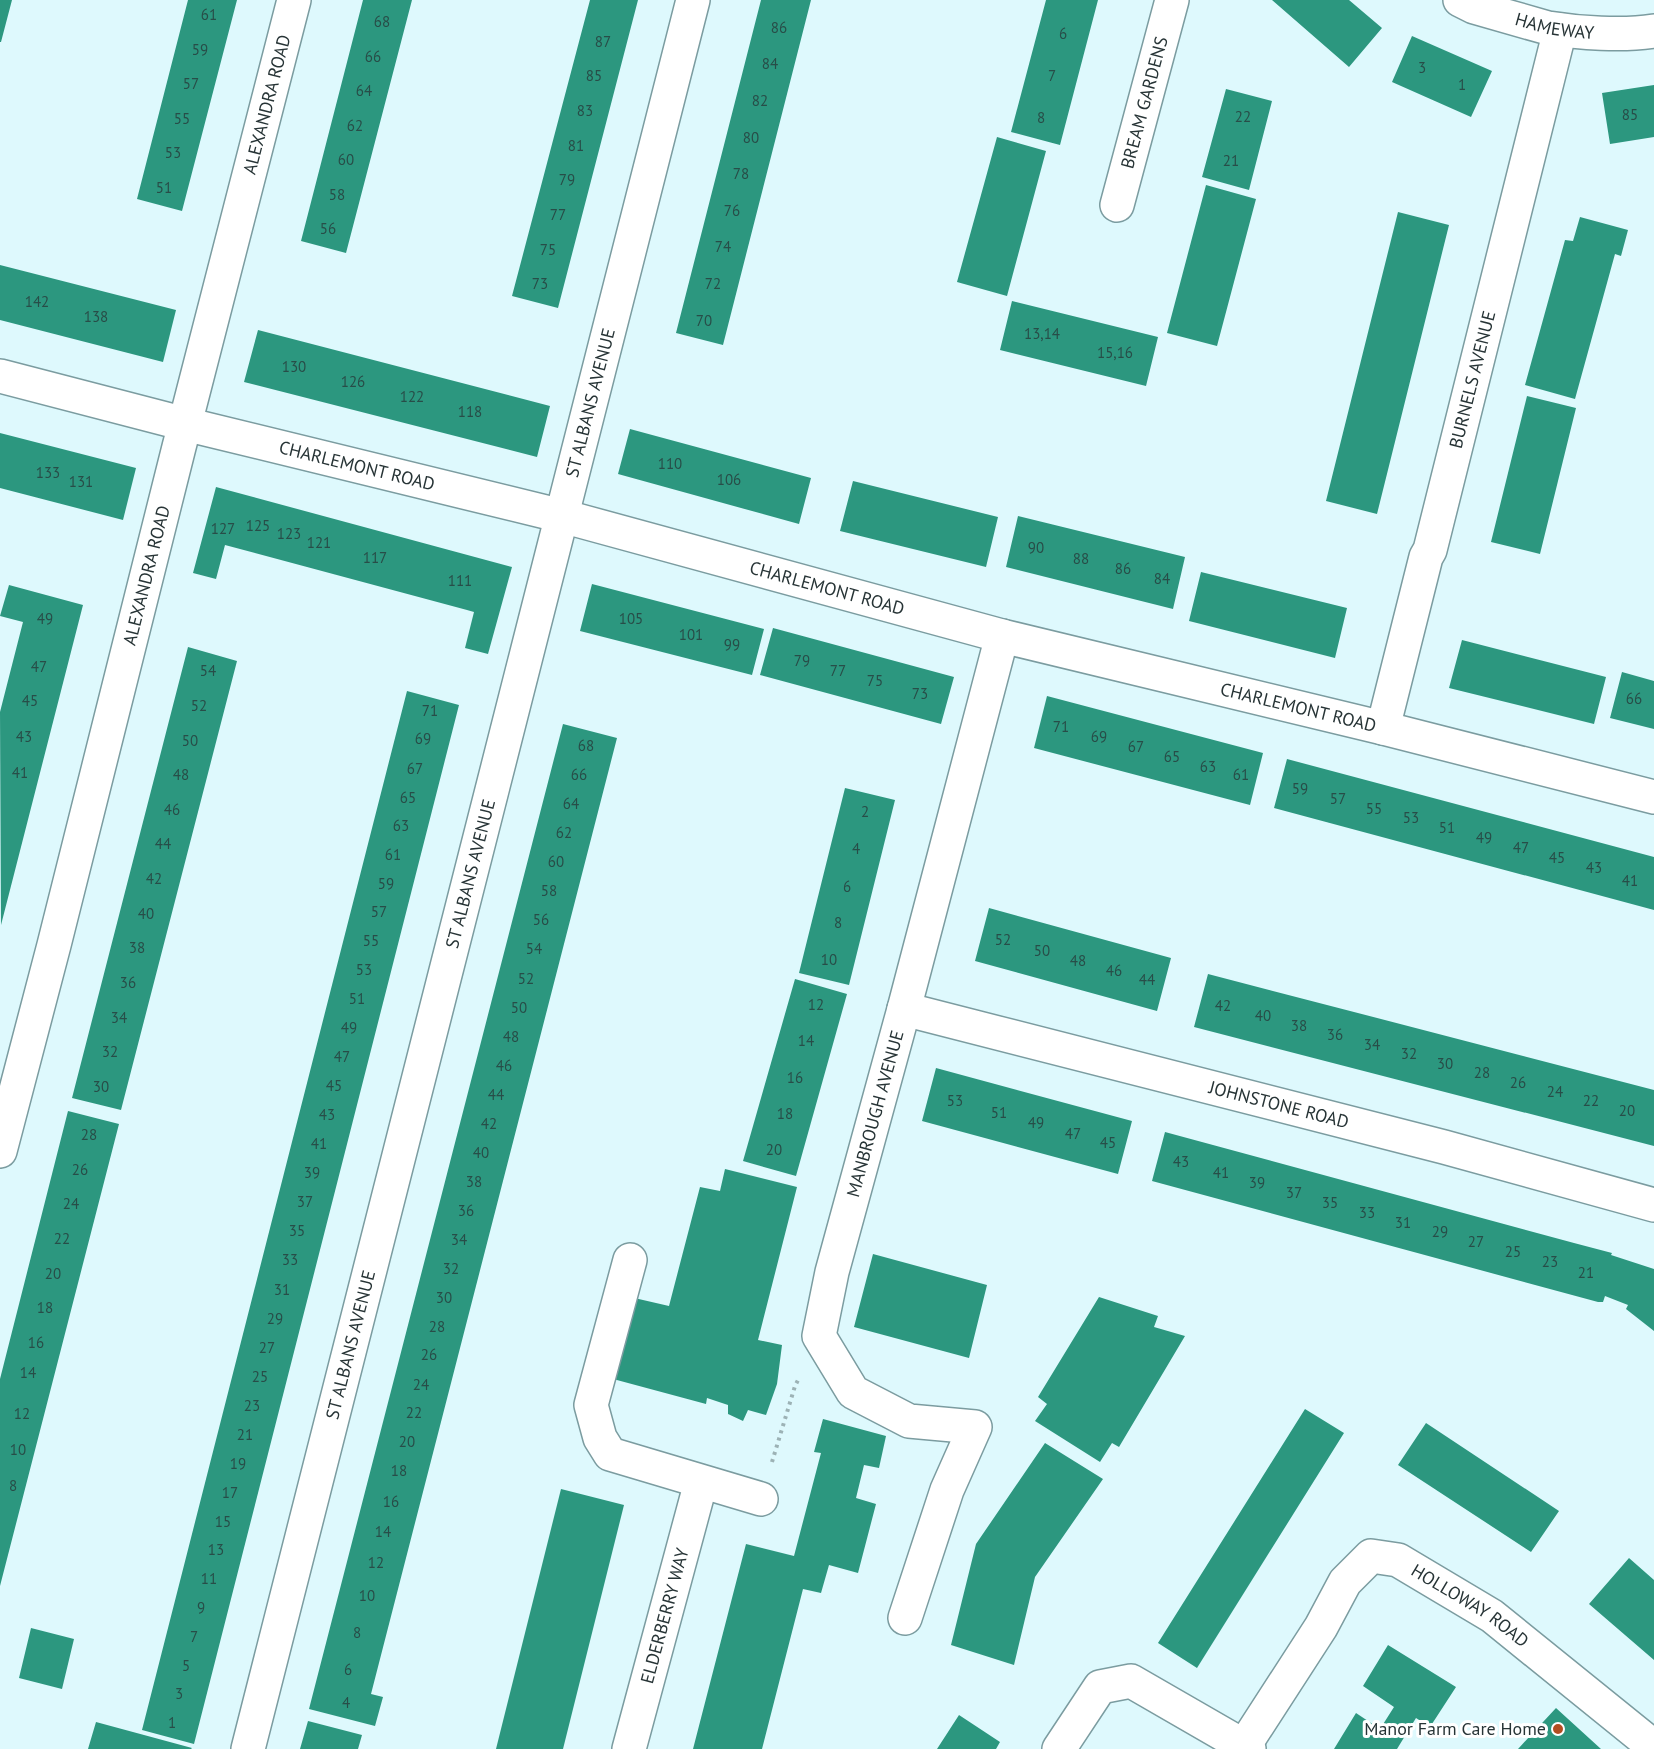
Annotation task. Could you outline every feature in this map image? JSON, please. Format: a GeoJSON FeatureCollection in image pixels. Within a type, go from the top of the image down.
{"type":"FeatureCollection","features":[{"type":"Feature","properties":{"kind":"street","name":"ALEXANDRA ROAD"},"geometry":{"type":"LineString","coordinates":[[0,1151],[294,0]]}},
{"type":"Feature","properties":{"kind":"street","name":"ST ALBANS AVENUE"},"geometry":{"type":"LineString","coordinates":[[248,1749],[693,0]]}},
{"type":"Feature","properties":{"kind":"street","name":"BREAM GARDENS"},"geometry":{"type":"LineString","coordinates":[[1117,205],[1172,0]]}},
{"type":"Feature","properties":{"kind":"street","name":"HAMEWAY"},"geometry":{"type":"LineString","coordinates":[[1460,0],[1474,7],[1560,30],[1636,34],[1654,31]]}},
{"type":"Feature","properties":{"kind":"street","name":"BURNELS AVENUE"},"geometry":{"type":"LineString","coordinates":[[1383,728],[1560,30]]}},
{"type":"Feature","properties":{"kind":"street","name":"CHARLEMONT ROAD"},"geometry":{"type":"LineString","coordinates":[[0,376],[185,424],[562,516],[1002,636],[1383,728],[1654,797]]}},
{"type":"Feature","properties":{"kind":"street","name":"MANBROUGH AVENUE"},"geometry":{"type":"LineString","coordinates":[[819,1336],[832,1272],[1002,636]]}},
{"type":"Feature","properties":{"kind":"street","name":"JOHNSTONE ROAD"},"geometry":{"type":"LineString","coordinates":[[904,1009],[1444,1147],[1654,1205]]}},
{"type":"Feature","properties":{"kind":"street"},"geometry":{"type":"LineString","coordinates":[[630,1260],[591,1405],[600,1438],[610,1454],[761,1499]]}},
{"type":"Feature","properties":{"kind":"street"},"geometry":{"type":"LineString","coordinates":[[819,1336],[853,1392],[909,1421],[975,1427],[947,1490],[905,1618]]}},
{"type":"Feature","properties":{"kind":"street","name":"ELDERBERRY WAY"},"geometry":{"type":"LineString","coordinates":[[629,1749],[701,1482]]}},
{"type":"Feature","properties":{"kind":"street","name":"HOLLOWAY ROAD"},"geometry":{"type":"LineString","coordinates":[[1246,1747],[1321,1627],[1345,1582],[1371,1556],[1398,1560],[1492,1616],[1654,1747]]}},
{"type":"Feature","properties":{"kind":"street"},"geometry":{"type":"LineString","coordinates":[[1059,1749],[1100,1687],[1131,1682],[1246,1747]]}},
{"type":"Feature","properties":{"kind":"path"},"geometry":{"type":"LineString","coordinates":[[761,1499],[795,1386],[819,1336]]}},
{"type":"Feature","properties":{"kind":"building"},"geometry":{"type":"Polygon","coordinates":[[[0,0],[12,0],[1,42],[0,42],[0,0]]]}},
{"type":"Feature","properties":{"kind":"building"},"geometry":{"type":"Polygon","coordinates":[[[188,0],[237,0],[182,211],[137,199],[188,0]]]}},
{"type":"Feature","properties":{"kind":"building"},"geometry":{"type":"Polygon","coordinates":[[[363,0],[412,0],[346,253],[301,241],[363,0]]]}},
{"type":"Feature","properties":{"kind":"building"},"geometry":{"type":"Polygon","coordinates":[[[590,0],[638,0],[558,308],[512,296],[590,0]]]}},
{"type":"Feature","properties":{"kind":"building"},"geometry":{"type":"Polygon","coordinates":[[[761,0],[811,0],[723,345],[676,333],[761,0]]]}},
{"type":"Feature","properties":{"kind":"building"},"geometry":{"type":"Polygon","coordinates":[[[1046,0],[1098,0],[1060,145],[1011,132],[1046,0]]]}},
{"type":"Feature","properties":{"kind":"building"},"geometry":{"type":"Polygon","coordinates":[[[1272,0],[1349,0],[1382,28],[1349,67],[1272,0]]]}},
{"type":"Feature","properties":{"kind":"building"},"geometry":{"type":"Polygon","coordinates":[[[1412,36],[1492,71],[1471,117],[1392,82],[1412,36]]]}},
{"type":"Feature","properties":{"kind":"building"},"geometry":{"type":"Polygon","coordinates":[[[1654,85],[1654,137],[1610,144],[1602,93],[1654,85]]]}},
{"type":"Feature","properties":{"kind":"building"},"geometry":{"type":"Polygon","coordinates":[[[1226,89],[1272,101],[1249,190],[1202,177],[1226,89]]]}},
{"type":"Feature","properties":{"kind":"building"},"geometry":{"type":"Polygon","coordinates":[[[997,137],[1046,151],[1007,296],[957,282],[997,137]]]}},
{"type":"Feature","properties":{"kind":"building"},"geometry":{"type":"Polygon","coordinates":[[[1206,185],[1256,199],[1217,346],[1167,333],[1206,185]]]}},
{"type":"Feature","properties":{"kind":"building"},"geometry":{"type":"Polygon","coordinates":[[[1398,212],[1449,225],[1377,514],[1326,501],[1398,212]]]}},
{"type":"Feature","properties":{"kind":"building"},"geometry":{"type":"Polygon","coordinates":[[[1580,217],[1628,230],[1621,256],[1615,254],[1575,399],[1525,385],[1565,240],[1573,241],[1580,217]]]}},
{"type":"Feature","properties":{"kind":"building"},"geometry":{"type":"Polygon","coordinates":[[[0,265],[176,310],[163,362],[0,320],[0,265]]]}},
{"type":"Feature","properties":{"kind":"building"},"geometry":{"type":"Polygon","coordinates":[[[1012,301],[1158,337],[1146,386],[1000,350],[1012,301]]]}},
{"type":"Feature","properties":{"kind":"building"},"geometry":{"type":"Polygon","coordinates":[[[258,330],[550,406],[537,457],[244,382],[258,330]]]}},
{"type":"Feature","properties":{"kind":"building"},"geometry":{"type":"Polygon","coordinates":[[[1527,396],[1576,408],[1540,554],[1491,542],[1527,396]]]}},
{"type":"Feature","properties":{"kind":"building"},"geometry":{"type":"Polygon","coordinates":[[[630,429],[811,478],[799,524],[618,474],[630,429]]]}},
{"type":"Feature","properties":{"kind":"building"},"geometry":{"type":"Polygon","coordinates":[[[0,433],[136,468],[123,520],[0,488],[0,433]]]}},
{"type":"Feature","properties":{"kind":"building"},"geometry":{"type":"Polygon","coordinates":[[[853,481],[998,517],[986,567],[840,531],[853,481]]]}},
{"type":"Feature","properties":{"kind":"building"},"geometry":{"type":"Polygon","coordinates":[[[216,487],[512,567],[488,654],[465,648],[474,612],[467,610],[225,545],[216,579],[193,573],[216,487]]]}},
{"type":"Feature","properties":{"kind":"building"},"geometry":{"type":"Polygon","coordinates":[[[1018,516],[1185,557],[1173,609],[1006,567],[1018,516]]]}},
{"type":"Feature","properties":{"kind":"building"},"geometry":{"type":"Polygon","coordinates":[[[1201,572],[1347,608],[1335,658],[1189,621],[1201,572]]]}},
{"type":"Feature","properties":{"kind":"building"},"geometry":{"type":"Polygon","coordinates":[[[592,584],[764,629],[752,675],[580,631],[592,584]]]}},
{"type":"Feature","properties":{"kind":"building"},"geometry":{"type":"Polygon","coordinates":[[[9,585],[83,605],[1,925],[0,712],[23,622],[0,616],[9,585]]]}},
{"type":"Feature","properties":{"kind":"building"},"geometry":{"type":"Polygon","coordinates":[[[773,628],[954,677],[941,724],[760,675],[773,628]]]}},
{"type":"Feature","properties":{"kind":"building"},"geometry":{"type":"Polygon","coordinates":[[[1462,640],[1606,677],[1594,724],[1449,688],[1462,640]]]}},
{"type":"Feature","properties":{"kind":"building"},"geometry":{"type":"Polygon","coordinates":[[[188,647],[237,661],[121,1110],[72,1098],[188,647]]]}},
{"type":"Feature","properties":{"kind":"building"},"geometry":{"type":"Polygon","coordinates":[[[1622,672],[1654,681],[1654,729],[1610,718],[1622,672]]]}},
{"type":"Feature","properties":{"kind":"building"},"geometry":{"type":"Polygon","coordinates":[[[407,691],[459,705],[194,1744],[142,1730],[407,691]]]}},
{"type":"Feature","properties":{"kind":"building"},"geometry":{"type":"Polygon","coordinates":[[[1047,696],[1263,753],[1250,805],[1034,748],[1047,696]]]}},
{"type":"Feature","properties":{"kind":"building"},"geometry":{"type":"Polygon","coordinates":[[[563,724],[617,738],[371,1694],[383,1697],[375,1726],[309,1709],[563,724]]]}},
{"type":"Feature","properties":{"kind":"building"},"geometry":{"type":"Polygon","coordinates":[[[1287,759],[1654,857],[1654,910],[1274,808],[1287,759]]]}},
{"type":"Feature","properties":{"kind":"building"},"geometry":{"type":"Polygon","coordinates":[[[845,788],[895,800],[849,985],[799,973],[845,788]]]}},
{"type":"Feature","properties":{"kind":"building"},"geometry":{"type":"Polygon","coordinates":[[[989,908],[1171,958],[1157,1011],[975,961],[989,908]]]}},
{"type":"Feature","properties":{"kind":"building"},"geometry":{"type":"Polygon","coordinates":[[[1208,974],[1654,1090],[1654,1146],[1194,1027],[1208,974]]]}},
{"type":"Feature","properties":{"kind":"building"},"geometry":{"type":"Polygon","coordinates":[[[795,979],[847,994],[796,1176],[743,1161],[795,979]]]}},
{"type":"Feature","properties":{"kind":"building"},"geometry":{"type":"Polygon","coordinates":[[[936,1068],[1132,1121],[1118,1174],[922,1121],[936,1068]]]}},
{"type":"Feature","properties":{"kind":"building"},"geometry":{"type":"Polygon","coordinates":[[[68,1111],[119,1124],[0,1586],[0,1379],[68,1111]]]}},
{"type":"Feature","properties":{"kind":"building"},"geometry":{"type":"Polygon","coordinates":[[[1165,1132],[1612,1253],[1611,1255],[1654,1269],[1654,1331],[1626,1309],[1628,1305],[1605,1296],[1603,1302],[1598,1302],[1152,1181],[1165,1132]]]}},
{"type":"Feature","properties":{"kind":"building"},"geometry":{"type":"Polygon","coordinates":[[[725,1169],[797,1187],[758,1340],[782,1345],[777,1384],[766,1415],[748,1410],[743,1421],[728,1414],[728,1405],[707,1398],[706,1404],[602,1376],[630,1297],[669,1306],[700,1187],[720,1191],[725,1169]]]}},
{"type":"Feature","properties":{"kind":"building"},"geometry":{"type":"Polygon","coordinates":[[[873,1254],[987,1285],[969,1358],[854,1327],[873,1254]]]}},
{"type":"Feature","properties":{"kind":"building"},"geometry":{"type":"Polygon","coordinates":[[[1099,1297],[1158,1316],[1154,1327],[1185,1336],[1119,1447],[1112,1443],[1100,1462],[1035,1421],[1047,1404],[1038,1397],[1099,1297]]]}},
{"type":"Feature","properties":{"kind":"building"},"geometry":{"type":"Polygon","coordinates":[[[1305,1409],[1344,1433],[1197,1668],[1158,1643],[1305,1409]]]}},
{"type":"Feature","properties":{"kind":"building"},"geometry":{"type":"Polygon","coordinates":[[[823,1419],[886,1436],[879,1468],[864,1465],[856,1498],[876,1504],[858,1573],[829,1565],[821,1593],[803,1589],[762,1749],[693,1749],[746,1544],[794,1556],[821,1453],[814,1452],[823,1419]]]}},
{"type":"Feature","properties":{"kind":"building"},"geometry":{"type":"Polygon","coordinates":[[[1426,1423],[1559,1511],[1531,1552],[1398,1465],[1426,1423]]]}},
{"type":"Feature","properties":{"kind":"building"},"geometry":{"type":"Polygon","coordinates":[[[1045,1443],[1103,1479],[1035,1577],[1014,1665],[951,1645],[976,1544],[1045,1443]]]}},
{"type":"Feature","properties":{"kind":"building"},"geometry":{"type":"Polygon","coordinates":[[[561,1489],[624,1505],[563,1749],[496,1749],[561,1489]]]}},
{"type":"Feature","properties":{"kind":"building"},"geometry":{"type":"Polygon","coordinates":[[[1629,1558],[1654,1580],[1654,1660],[1589,1604],[1629,1558]]]}},
{"type":"Feature","properties":{"kind":"building"},"geometry":{"type":"Polygon","coordinates":[[[31,1628],[74,1639],[62,1689],[19,1678],[31,1628]]]}},
{"type":"Feature","properties":{"kind":"building"},"geometry":{"type":"Polygon","coordinates":[[[1388,1645],[1456,1687],[1430,1727],[1416,1718],[1397,1749],[1334,1749],[1356,1713],[1380,1729],[1394,1707],[1363,1686],[1388,1645]]]}},
{"type":"Feature","properties":{"kind":"building","name":"Manor Farm Care Home"},"geometry":{"type":"Polygon","coordinates":[[[1556,1708],[1601,1749],[1518,1749],[1556,1708]]]}},
{"type":"Feature","properties":{"kind":"building"},"geometry":{"type":"Polygon","coordinates":[[[959,1715],[1000,1742],[996,1749],[937,1749],[959,1715]]]}},
{"type":"Feature","properties":{"kind":"building"},"geometry":{"type":"Polygon","coordinates":[[[308,1721],[362,1735],[358,1749],[300,1749],[308,1721]]]}},
{"type":"Feature","properties":{"kind":"building"},"geometry":{"type":"Polygon","coordinates":[[[96,1722],[192,1748],[88,1749],[96,1722]]]}},
{"type":"Feature","properties":{"kind":"place","name":"Manor Farm Care Home"},"geometry":{"type":"Point","coordinates":[1558,1729]}}]}
